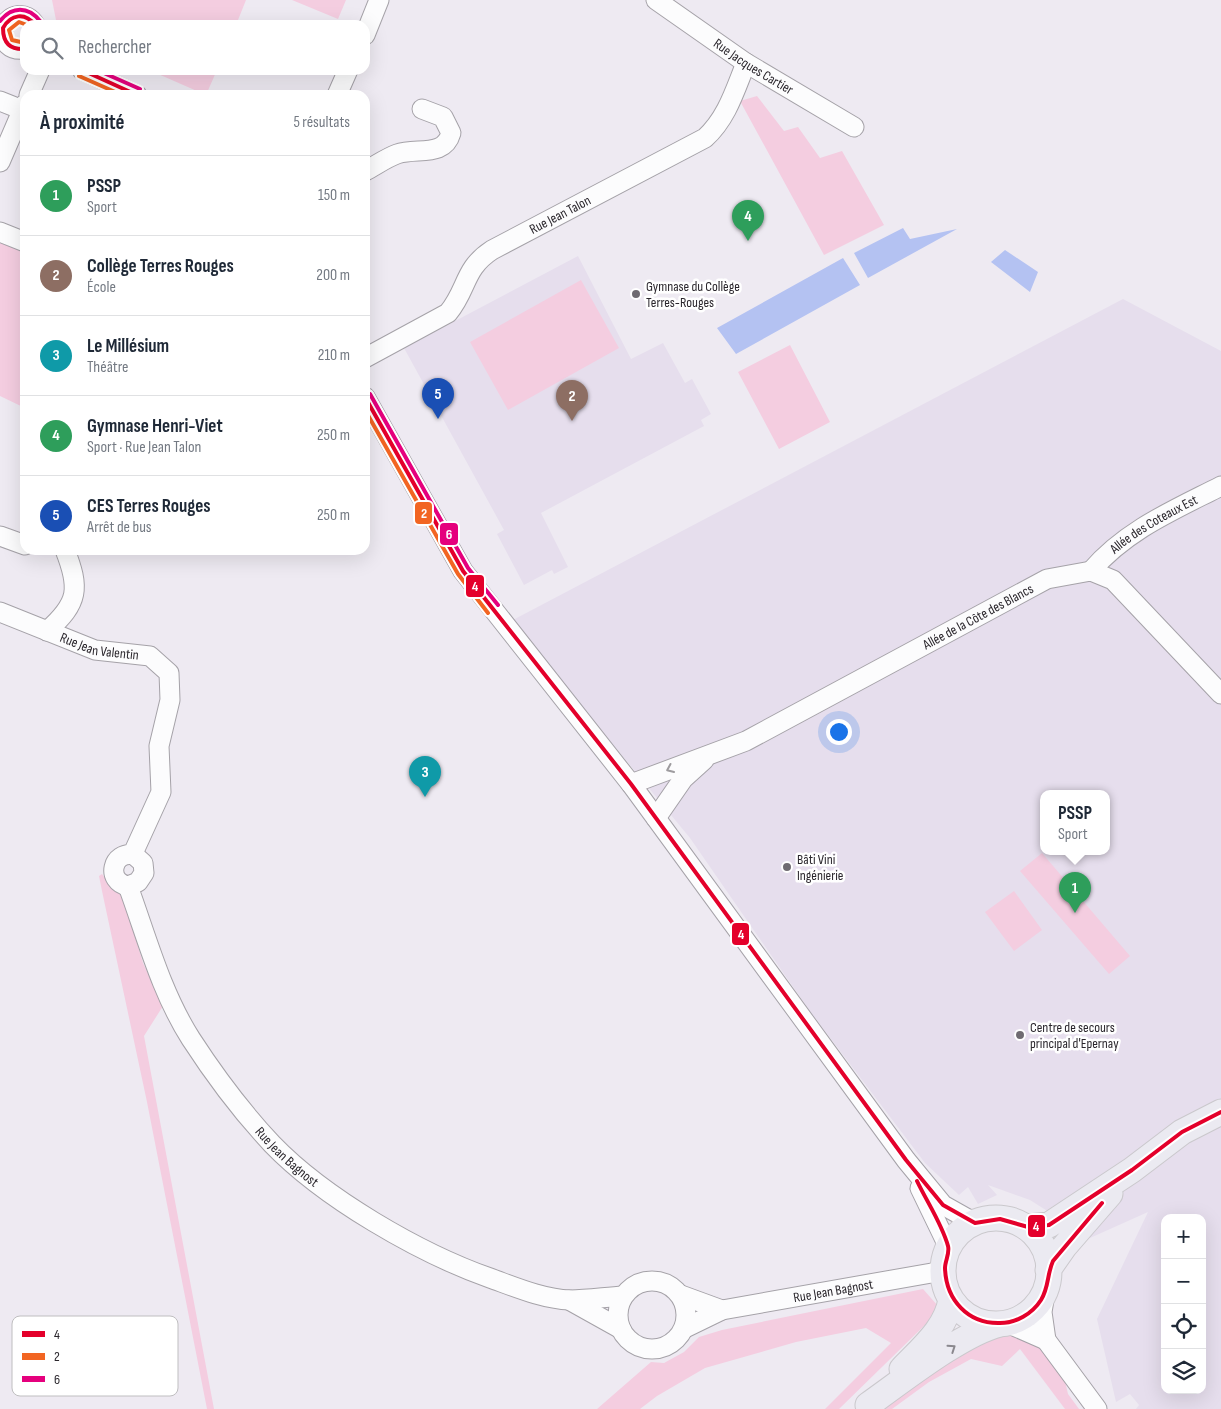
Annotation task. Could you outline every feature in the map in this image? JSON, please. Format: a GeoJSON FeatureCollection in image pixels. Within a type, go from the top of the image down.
{"type":"FeatureCollection","features":[{"type":"Feature","properties":{"kind":"main road"},"geometry":{"type":"LineString","coordinates":[[866,1407],[931,1339],[949,1312],[951,1299],[943,1272],[944,1259],[955,1237],[975,1223],[1000,1219],[1028,1227],[1049,1224],[1132,1170],[1182,1132],[1221,1112]]}},
{"type":"Feature","properties":{"kind":"main road"},"geometry":{"type":"LineString","coordinates":[[1048,1270],[1064,1247],[1132,1170]]}},
{"type":"Feature","properties":{"kind":"main road"},"geometry":{"type":"LineString","coordinates":[[866,1407],[958,1343],[986,1327],[1024,1316],[1038,1303],[1044,1294],[1048,1270],[1046,1252],[1028,1227]]}},
{"type":"Feature","properties":{"kind":"main road"},"geometry":{"type":"LineString","coordinates":[[951,1299],[969,1316],[986,1323],[1004,1323]]}},
{"type":"Feature","properties":{"kind":"street"},"geometry":{"type":"LineString","coordinates":[[370,22],[379,0]]}},
{"type":"Feature","properties":{"kind":"street","name":"Rue Jacques Cartier"},"geometry":{"type":"LineString","coordinates":[[656,0],[746,63],[854,127]]}},
{"type":"Feature","properties":{"kind":"street"},"geometry":{"type":"LineString","coordinates":[[20,50],[5,43],[1,28],[11,17],[29,14]]}},
{"type":"Feature","properties":{"kind":"street","name":"Rue Jean Talon"},"geometry":{"type":"LineString","coordinates":[[370,355],[448,313],[457,302],[471,268],[478,259],[705,138],[717,127],[725,114],[746,63]]}},
{"type":"Feature","properties":{"kind":"street"},"geometry":{"type":"LineString","coordinates":[[31,90],[38,75]]}},
{"type":"Feature","properties":{"kind":"street"},"geometry":{"type":"LineString","coordinates":[[93,75],[126,90]]}},
{"type":"Feature","properties":{"kind":"street"},"geometry":{"type":"LineString","coordinates":[[339,90],[346,75]]}},
{"type":"Feature","properties":{"kind":"street"},"geometry":{"type":"LineString","coordinates":[[0,101],[20,104]]}},
{"type":"Feature","properties":{"kind":"street"},"geometry":{"type":"LineString","coordinates":[[370,168],[397,154],[440,149],[448,142],[451,133],[443,117],[422,109]]}},
{"type":"Feature","properties":{"kind":"street"},"geometry":{"type":"LineString","coordinates":[[0,162],[20,116]]}},
{"type":"Feature","properties":{"kind":"street"},"geometry":{"type":"LineString","coordinates":[[0,232],[20,240]]}},
{"type":"Feature","properties":{"kind":"street"},"geometry":{"type":"LineString","coordinates":[[370,406],[463,571],[631,784],[906,1160],[943,1205],[975,1223]]}},
{"type":"Feature","properties":{"kind":"street","name":"Allée des Coteaux Est"},"geometry":{"type":"LineString","coordinates":[[1091,571],[1108,551],[1131,533],[1221,486]]}},
{"type":"Feature","properties":{"kind":"street"},"geometry":{"type":"LineString","coordinates":[[0,536],[20,543]]}},
{"type":"Feature","properties":{"kind":"street"},"geometry":{"type":"LineString","coordinates":[[47,631],[63,617],[74,596],[74,572],[67,555]]}},
{"type":"Feature","properties":{"kind":"street"},"geometry":{"type":"LineString","coordinates":[[1091,571],[1113,580],[1221,694]]}},
{"type":"Feature","properties":{"kind":"street","name":"Allée de la Côte des Blancs"},"geometry":{"type":"LineString","coordinates":[[631,784],[709,756],[746,740],[1047,579],[1091,571]]}},
{"type":"Feature","properties":{"kind":"street","name":"Rue Jean Valentin"},"geometry":{"type":"LineString","coordinates":[[0,612],[95,650],[150,656],[169,673],[170,700],[159,746],[161,792]]}},
{"type":"Feature","properties":{"kind":"street","name":"Allée de la Côte des Blancs"},"geometry":{"type":"LineString","coordinates":[[656,818],[683,779],[709,756]]}},
{"type":"Feature","properties":{"kind":"street","name":"Rue Jean Bagnost"},"geometry":{"type":"LineString","coordinates":[[161,792],[135,849],[134,855],[142,863],[144,873],[138,882],[128,886],[156,968],[190,1038],[227,1091],[273,1145],[325,1190],[393,1232],[451,1263],[521,1290],[569,1300],[623,1296],[640,1282],[652,1280],[663,1282],[673,1287],[681,1295],[722,1310]]}},
{"type":"Feature","properties":{"kind":"street"},"geometry":{"type":"LineString","coordinates":[[906,1160],[949,1248]]}},
{"type":"Feature","properties":{"kind":"street","name":"Rue Jean Bagnost"},"geometry":{"type":"LineString","coordinates":[[569,1300],[621,1329],[627,1339],[637,1346],[653,1349],[670,1345],[679,1337],[684,1328],[722,1310],[943,1272]]}},
{"type":"Feature","properties":{"kind":"street"},"geometry":{"type":"LineString","coordinates":[[1044,1294],[1042,1312],[1046,1340],[1097,1409]]}},
{"type":"Feature","properties":{"kind":"street"},"geometry":{"type":"LineString","coordinates":[[681,1295],[686,1305],[687,1316],[684,1328]]}},
{"type":"Feature","properties":{"kind":"street"},"geometry":{"type":"LineString","coordinates":[[621,1329],[618,1307],[623,1296]]}},
{"type":"Feature","properties":{"kind":"street"},"geometry":{"type":"LineString","coordinates":[[1004,1323],[1046,1340]]}},
{"type":"Feature","properties":{"kind":"shaded area"},"geometry":{"type":"Polygon","coordinates":[[[52,0],[246,0],[238,20],[56,20],[52,0]]]}},
{"type":"Feature","properties":{"kind":"shaded area"},"geometry":{"type":"Polygon","coordinates":[[[292,0],[346,0],[338,19],[292,0]]]}},
{"type":"Feature","properties":{"kind":"shaded area"},"geometry":{"type":"Polygon","coordinates":[[[160,75],[215,75],[208,90],[195,90],[160,75]]]}},
{"type":"Feature","properties":{"kind":"shaded area"},"geometry":{"type":"Polygon","coordinates":[[[757,96],[784,131],[798,127],[820,158],[842,151],[884,225],[824,255],[740,101],[757,96]]]}},
{"type":"Feature","properties":{"kind":"shaded area"},"geometry":{"type":"Polygon","coordinates":[[[2,239],[20,247],[20,406],[0,396],[0,244],[2,239]]]}},
{"type":"Feature","properties":{"kind":"shaded area"},"geometry":{"type":"Polygon","coordinates":[[[578,256],[631,359],[663,343],[685,383],[692,379],[711,414],[701,420],[704,426],[541,513],[568,567],[554,574],[552,570],[524,585],[497,534],[504,530],[404,348],[578,256]]]}},
{"type":"Feature","properties":{"kind":"shaded area"},"geometry":{"type":"Polygon","coordinates":[[[581,280],[619,348],[508,410],[470,342],[581,280]]]}},
{"type":"Feature","properties":{"kind":"shaded area"},"geometry":{"type":"Polygon","coordinates":[[[1123,299],[1221,351],[1221,1409],[1136,1409],[1139,1405],[1130,1394],[1116,1402],[1097,1319],[1148,1212],[1090,1238],[1030,1200],[988,1185],[997,1195],[978,1204],[968,1187],[959,1195],[925,1163],[809,1010],[690,838],[511,621],[1123,299]]]}},
{"type":"Feature","properties":{"kind":"shaded area"},"geometry":{"type":"Polygon","coordinates":[[[790,345],[830,422],[779,449],[738,372],[790,345]]]}},
{"type":"Feature","properties":{"kind":"shaded area"},"geometry":{"type":"Polygon","coordinates":[[[1040,855],[1044,855],[1130,956],[1109,974],[1020,871],[1040,855]]]}},
{"type":"Feature","properties":{"kind":"shaded area"},"geometry":{"type":"Polygon","coordinates":[[[102,874],[122,893],[143,963],[163,1006],[144,1036],[214,1409],[207,1409],[147,1102],[99,876],[102,874]]]}},
{"type":"Feature","properties":{"kind":"shaded area"},"geometry":{"type":"Polygon","coordinates":[[[1014,891],[1042,930],[1014,951],[985,912],[1014,891]]]}},
{"type":"Feature","properties":{"kind":"shaded area"},"geometry":{"type":"Polygon","coordinates":[[[923,1289],[938,1306],[927,1323],[839,1409],[825,1409],[891,1343],[866,1328],[796,1342],[705,1368],[657,1396],[640,1409],[597,1409],[651,1362],[664,1363],[684,1352],[699,1337],[722,1330],[923,1289]]]}},
{"type":"Feature","properties":{"kind":"shaded area"},"geometry":{"type":"Polygon","coordinates":[[[1007,1330],[1038,1346],[1065,1381],[1068,1394],[1079,1409],[1065,1409],[1020,1349],[1002,1366],[971,1359],[929,1382],[892,1409],[877,1409],[948,1357],[1007,1330]]]}},
{"type":"Feature","properties":{"kind":"water"},"geometry":{"type":"Polygon","coordinates":[[[903,228],[910,239],[957,229],[868,278],[854,253],[903,228]]]}},
{"type":"Feature","properties":{"kind":"water"},"geometry":{"type":"Polygon","coordinates":[[[1005,250],[1038,272],[1030,292],[991,262],[1005,250]]]}},
{"type":"Feature","properties":{"kind":"water"},"geometry":{"type":"Polygon","coordinates":[[[843,258],[860,285],[736,354],[717,328],[843,258]]]}},
{"type":"Feature","properties":{"kind":"transit line","name":"6"},"geometry":{"type":"LineString","coordinates":[[0,21],[15,10],[25,10],[39,20]]}},
{"type":"Feature","properties":{"kind":"transit line","name":"4"},"geometry":{"type":"LineString","coordinates":[[20,49],[11,47],[6,42],[3,28],[14,17],[18,16],[30,20]]}},
{"type":"Feature","properties":{"kind":"transit line","name":"2"},"geometry":{"type":"LineString","coordinates":[[20,22],[9,30],[12,40],[20,42]]}},
{"type":"Feature","properties":{"kind":"transit line","name":"4"},"geometry":{"type":"LineString","coordinates":[[93,75],[126,90]]}},
{"type":"Feature","properties":{"kind":"transit line","name":"6"},"geometry":{"type":"LineString","coordinates":[[108,75],[140,89]]}},
{"type":"Feature","properties":{"kind":"transit line","name":"2"},"geometry":{"type":"LineString","coordinates":[[79,76],[111,90]]}},
{"type":"Feature","properties":{"kind":"transit line","name":"6"},"geometry":{"type":"LineString","coordinates":[[370,394],[468,568],[498,605]]}},
{"type":"Feature","properties":{"kind":"transit line","name":"4"},"geometry":{"type":"LineString","coordinates":[[370,406],[463,571],[631,784],[906,1160],[943,1205],[975,1223],[1000,1219],[1028,1227],[1049,1225],[1132,1170],[1182,1132],[1221,1112]]}},
{"type":"Feature","properties":{"kind":"transit line","name":"2"},"geometry":{"type":"LineString","coordinates":[[370,419],[458,574],[488,613]]}},
{"type":"Feature","properties":{"kind":"transit line","name":"4"},"geometry":{"type":"LineString","coordinates":[[917,1181],[938,1221],[948,1246],[945,1268],[946,1280],[954,1300],[969,1314],[988,1322],[1006,1323],[1023,1317],[1033,1310],[1044,1295],[1053,1261],[1102,1203]]}},
{"type":"Feature","properties":{"kind":"place","name":"Gymnase Henri-Viet"},"geometry":{"type":"Point","coordinates":[748,241]}},
{"type":"Feature","properties":{"kind":"place","name":"Gymnase du Collège Terres-Rouges"},"geometry":{"type":"Point","coordinates":[636,294]}},
{"type":"Feature","properties":{"kind":"place","name":"CES Terres Rouges"},"geometry":{"type":"Point","coordinates":[438,419]}},
{"type":"Feature","properties":{"kind":"place","name":"Collège Terres Rouges"},"geometry":{"type":"Point","coordinates":[572,421]}},
{"type":"Feature","properties":{"kind":"place","name":"Le Millésium"},"geometry":{"type":"Point","coordinates":[425,797]}},
{"type":"Feature","properties":{"kind":"place","name":"Bâti Vini Ingénierie"},"geometry":{"type":"Point","coordinates":[787,867]}},
{"type":"Feature","properties":{"kind":"place","name":"PSSP"},"geometry":{"type":"Point","coordinates":[1075,913]}},
{"type":"Feature","properties":{"kind":"place","name":"Centre de secours principal d'Epernay"},"geometry":{"type":"Point","coordinates":[1020,1035]}}]}
